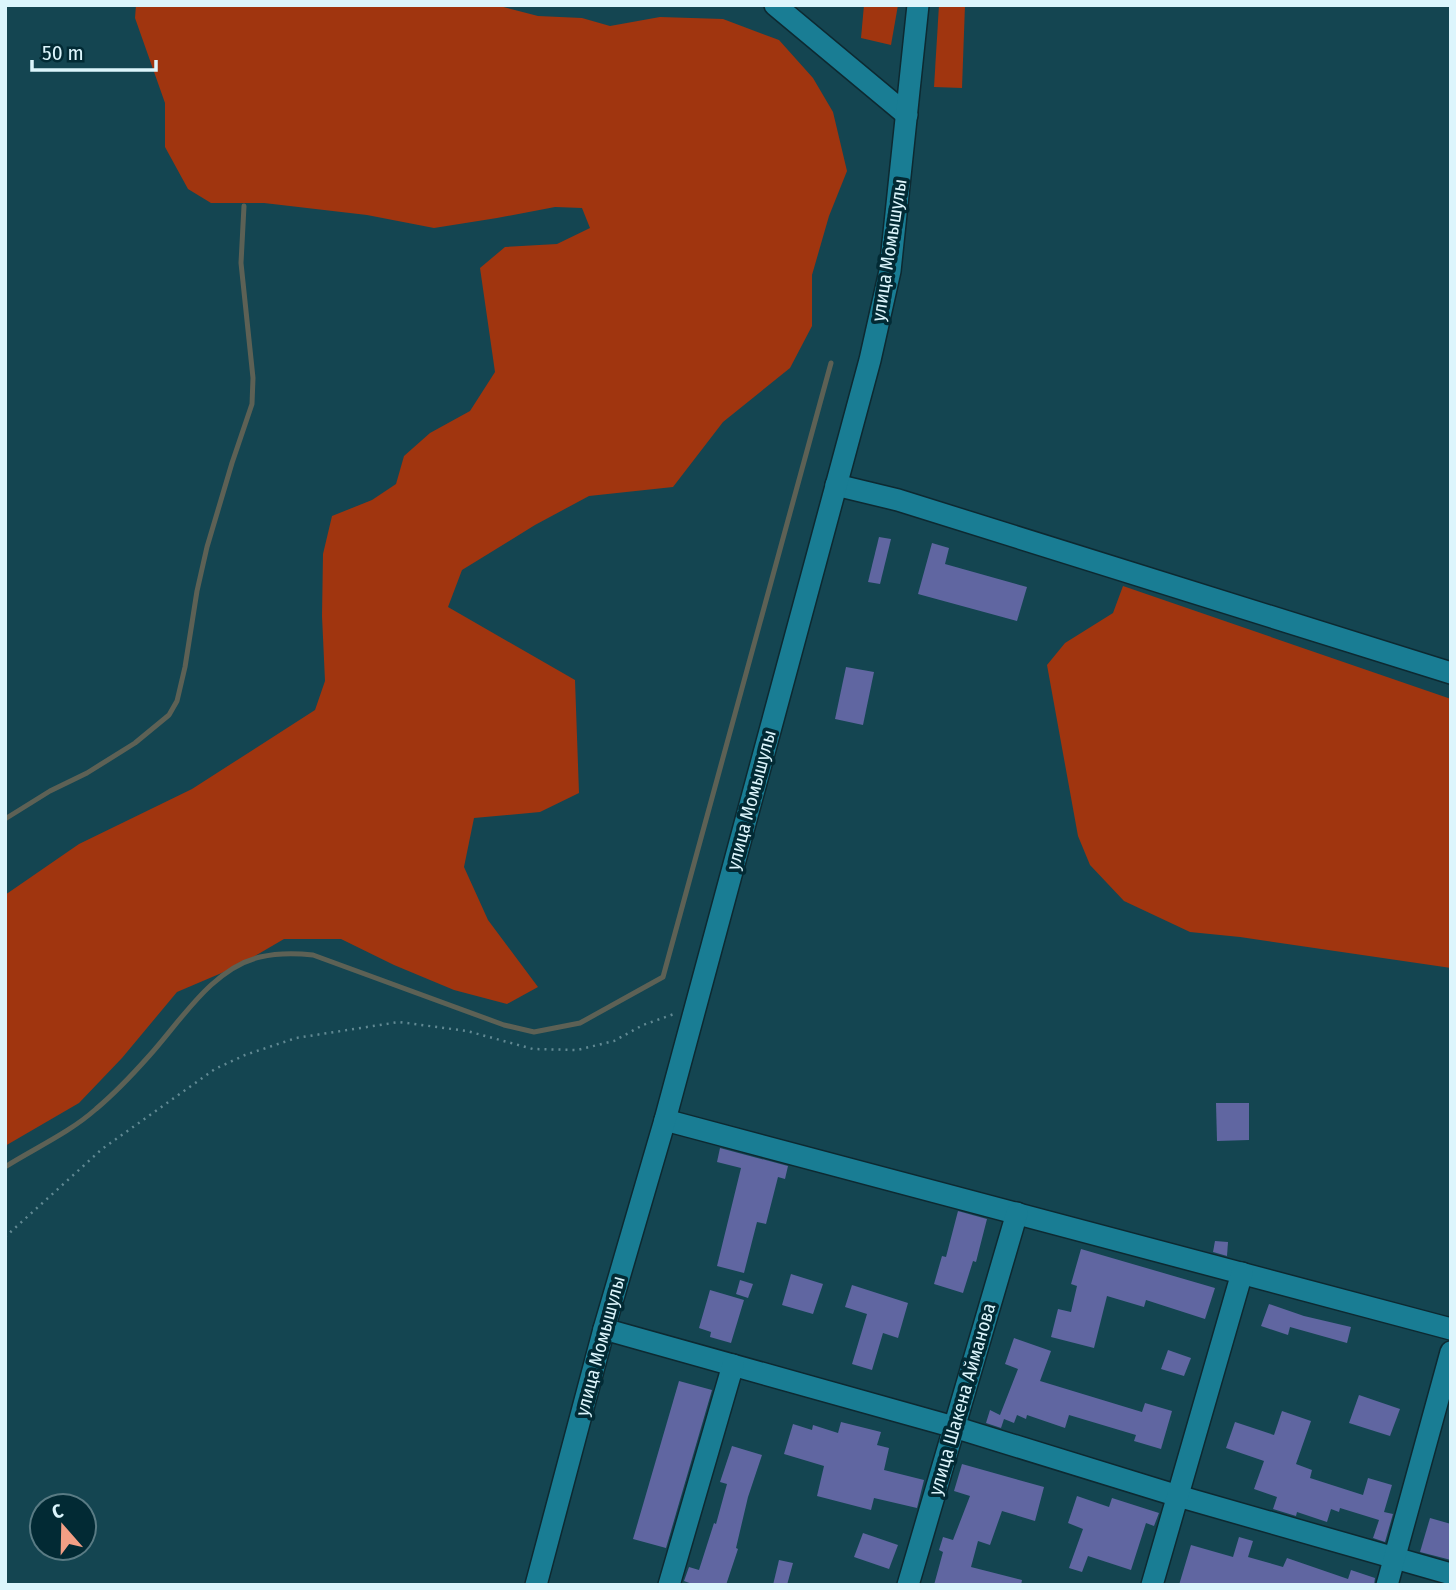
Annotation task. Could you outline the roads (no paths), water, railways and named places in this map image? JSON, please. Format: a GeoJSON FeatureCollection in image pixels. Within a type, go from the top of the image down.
{"type":"FeatureCollection","features":[{"type":"Feature","properties":{"kind":"street"},"geometry":{"type":"LineString","coordinates":[[775,5],[907,115]]}},
{"type":"Feature","properties":{"kind":"street","name":"улица Момышулы"},"geometry":{"type":"LineString","coordinates":[[536,1585],[604,1329],[665,1121],[870,360],[890,271],[918,5]]}},
{"type":"Feature","properties":{"kind":"street"},"geometry":{"type":"LineString","coordinates":[[836,485],[898,500],[1451,673]]}},
{"type":"Feature","properties":{"kind":"street"},"geometry":{"type":"LineString","coordinates":[[665,1121],[1451,1329]]}},
{"type":"Feature","properties":{"kind":"street","name":"улица Шакена Айманова"},"geometry":{"type":"LineString","coordinates":[[908,1585],[1017,1213]]}},
{"type":"Feature","properties":{"kind":"street"},"geometry":{"type":"LineString","coordinates":[[1152,1585],[1242,1273]]}},
{"type":"Feature","properties":{"kind":"street"},"geometry":{"type":"LineString","coordinates":[[604,1329],[954,1426],[1178,1496],[1451,1574]]}},
{"type":"Feature","properties":{"kind":"street"},"geometry":{"type":"LineString","coordinates":[[1387,1585],[1451,1352]]}},
{"type":"Feature","properties":{"kind":"street"},"geometry":{"type":"LineString","coordinates":[[669,1585],[733,1365]]}},
{"type":"Feature","properties":{"kind":"waterway"},"geometry":{"type":"LineString","coordinates":[[5,819],[135,743],[169,715],[177,701],[207,547],[252,404],[253,378],[241,263],[244,206]]}},
{"type":"Feature","properties":{"kind":"waterway"},"geometry":{"type":"LineString","coordinates":[[5,1167],[86,1118],[149,1056],[212,984],[227,972],[260,957],[313,955],[504,1025],[534,1032],[580,1023],[663,977],[831,363]]}}]}
